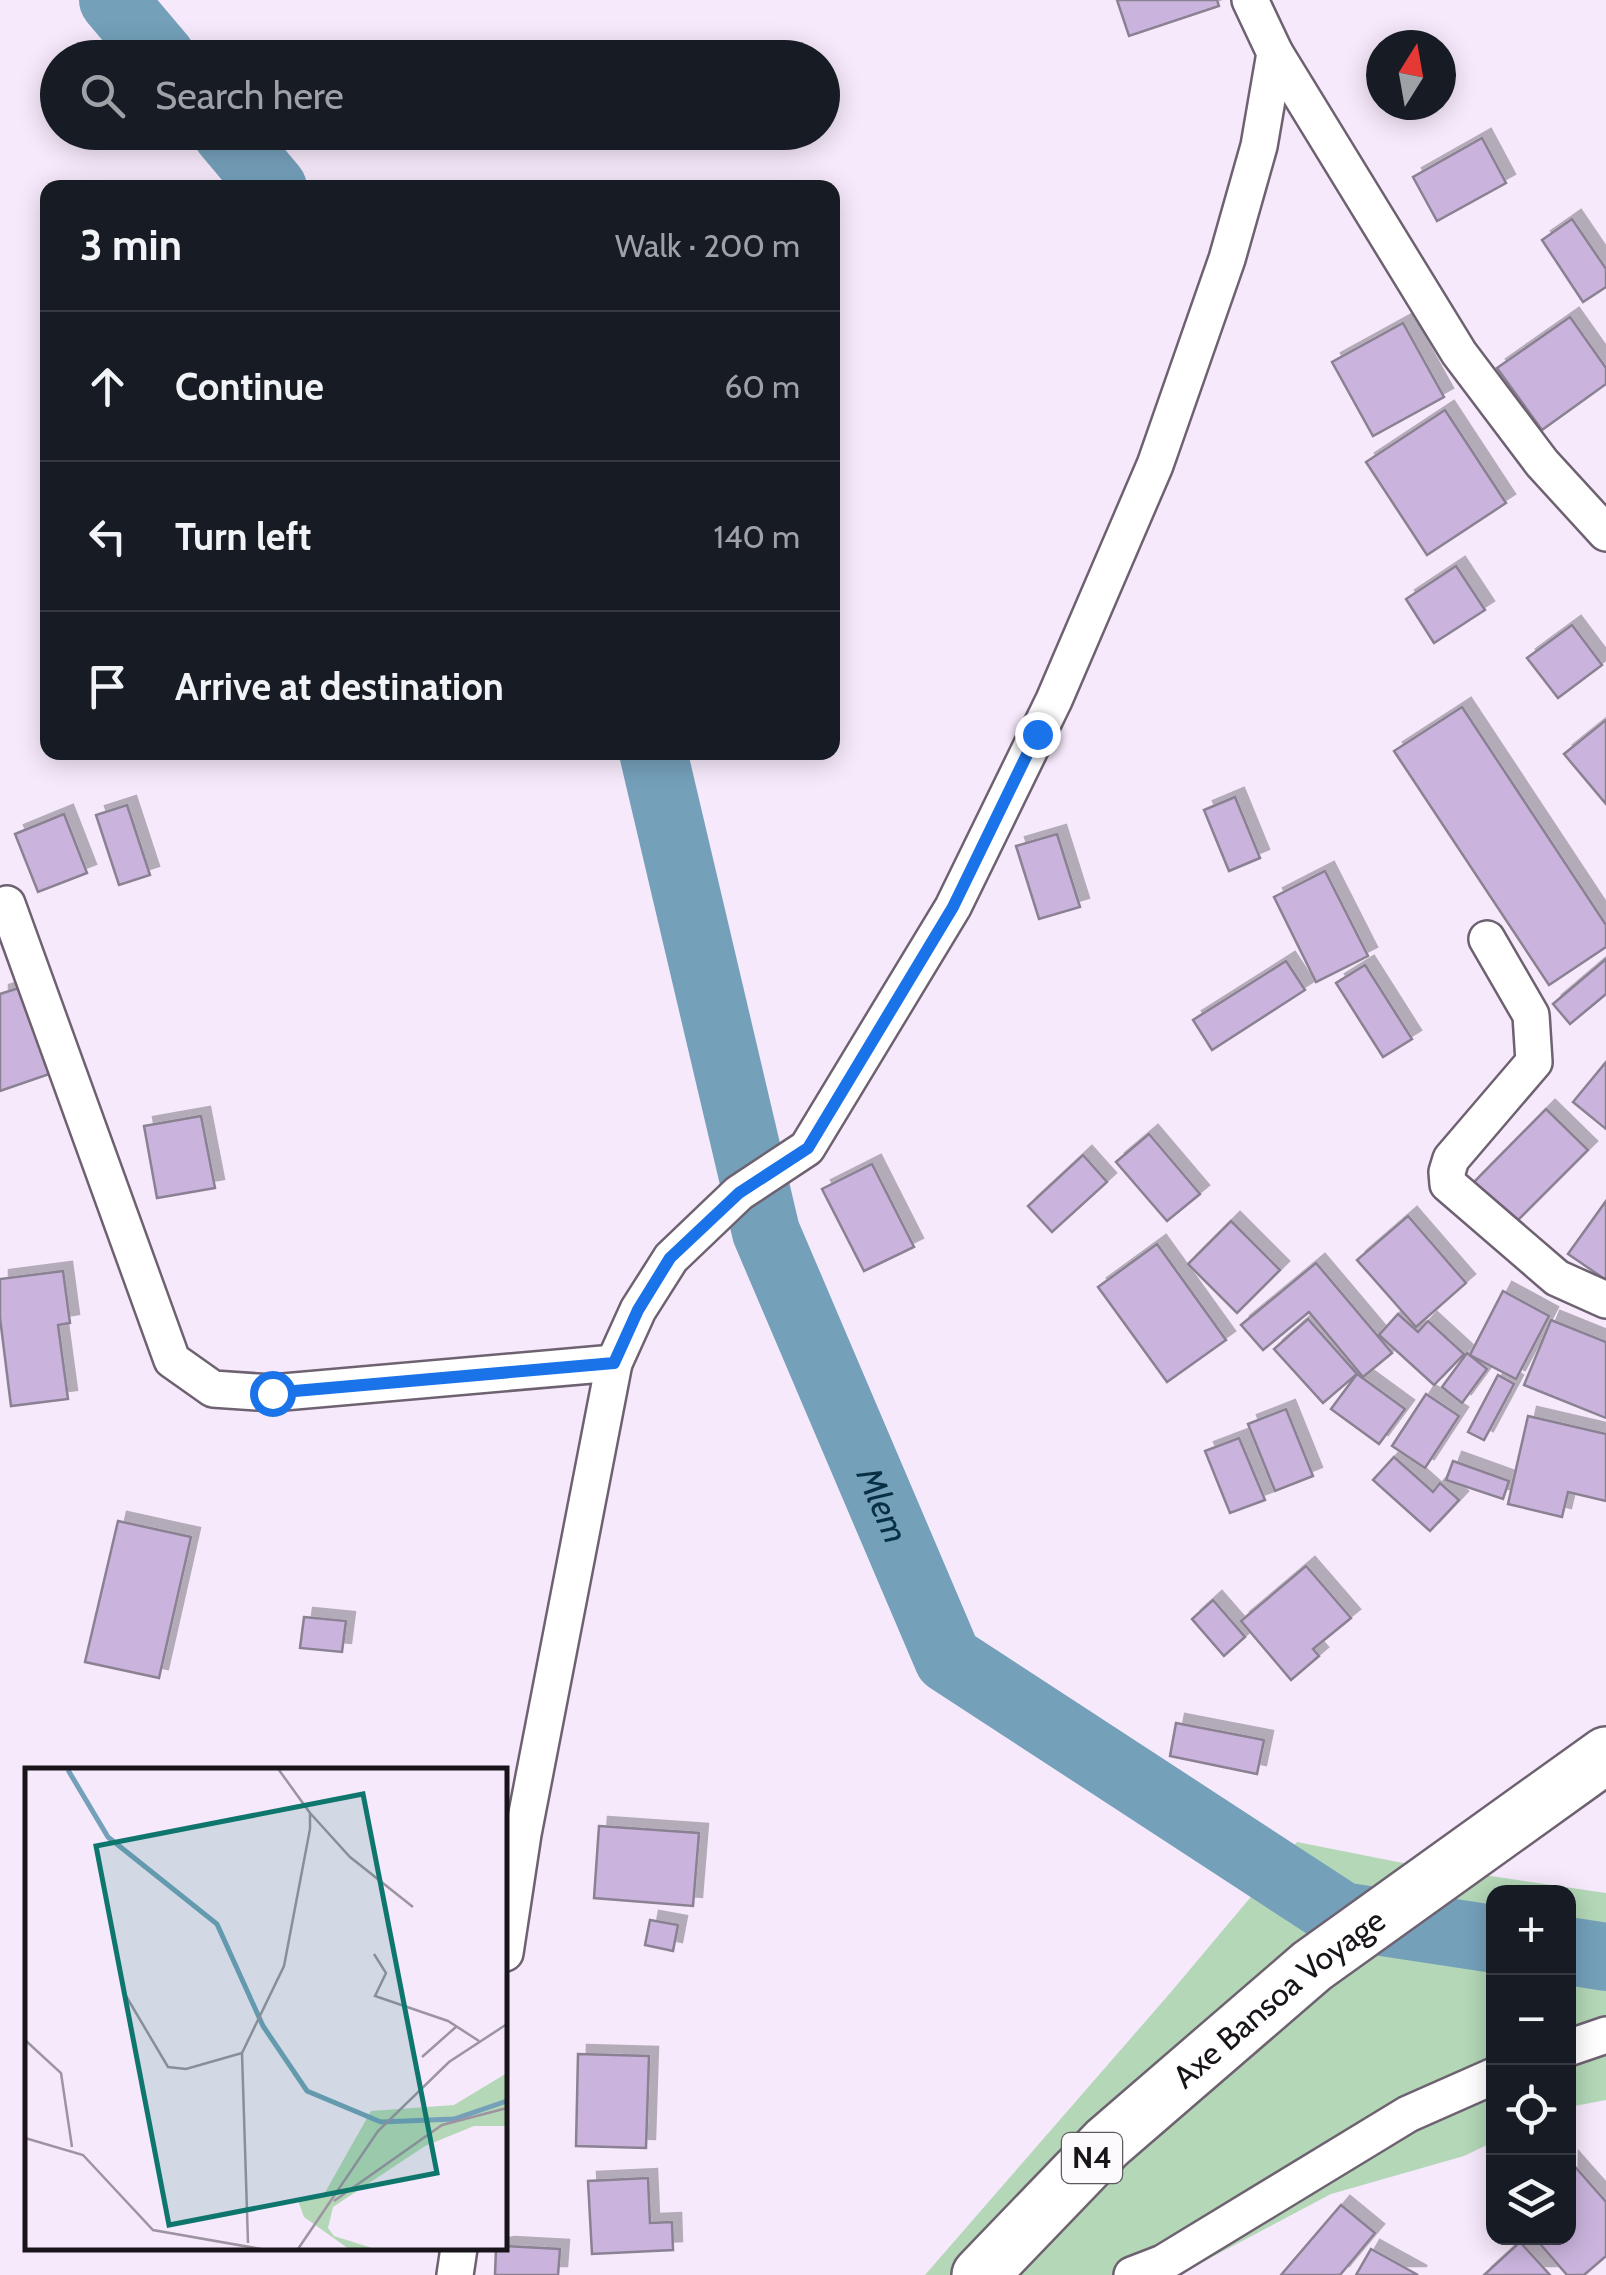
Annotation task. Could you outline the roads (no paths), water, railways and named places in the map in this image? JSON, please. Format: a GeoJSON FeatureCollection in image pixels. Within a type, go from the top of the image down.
{"type":"FeatureCollection","features":[{"type":"Feature","properties":{"kind":"highway","name":"Axe Bansoa Voyage"},"geometry":{"type":"LineString","coordinates":[[980,2275],[1107,2142],[1212,2049],[1312,1966],[1606,1755]]}},
{"type":"Feature","properties":{"kind":"street"},"geometry":{"type":"LineString","coordinates":[[1250,0],[1275,54],[1459,353],[1542,462],[1606,533]]}},
{"type":"Feature","properties":{"kind":"street"},"geometry":{"type":"LineString","coordinates":[[508,1934],[530,1797],[614,1363],[638,1310],[670,1258],[739,1193],[808,1148],[953,907],[1054,700],[1155,466],[1227,259],[1260,146],[1275,54]]}},
{"type":"Feature","properties":{"kind":"street"},"geometry":{"type":"LineString","coordinates":[[7,904],[172,1360],[213,1389],[272,1393],[614,1363]]}},
{"type":"Feature","properties":{"kind":"street"},"geometry":{"type":"LineString","coordinates":[[1487,939],[1530,1016],[1534,1062],[1452,1159],[1448,1184],[1556,1278],[1606,1300]]}},
{"type":"Feature","properties":{"kind":"street"},"geometry":{"type":"LineString","coordinates":[[1576,2045],[1606,2035]]}},
{"type":"Feature","properties":{"kind":"street"},"geometry":{"type":"LineString","coordinates":[[1132,2275],[1163,2263],[1408,2114],[1486,2080]]}},
{"type":"Feature","properties":{"kind":"street"},"geometry":{"type":"LineString","coordinates":[[456,2275],[459,2250]]}},
{"type":"Feature","properties":{"kind":"waterway","name":"Mlem"},"geometry":{"type":"LineString","coordinates":[[113,0],[147,40]]}},
{"type":"Feature","properties":{"kind":"waterway","name":"Mlem"},"geometry":{"type":"LineString","coordinates":[[241,150],[266,180]]}},
{"type":"Feature","properties":{"kind":"waterway","name":"Mlem"},"geometry":{"type":"LineString","coordinates":[[655,760],[766,1232],[948,1659],[1342,1916],[1486,1938]]}},
{"type":"Feature","properties":{"kind":"waterway","name":"Mlem"},"geometry":{"type":"LineString","coordinates":[[1576,1952],[1606,1957]]}}]}
